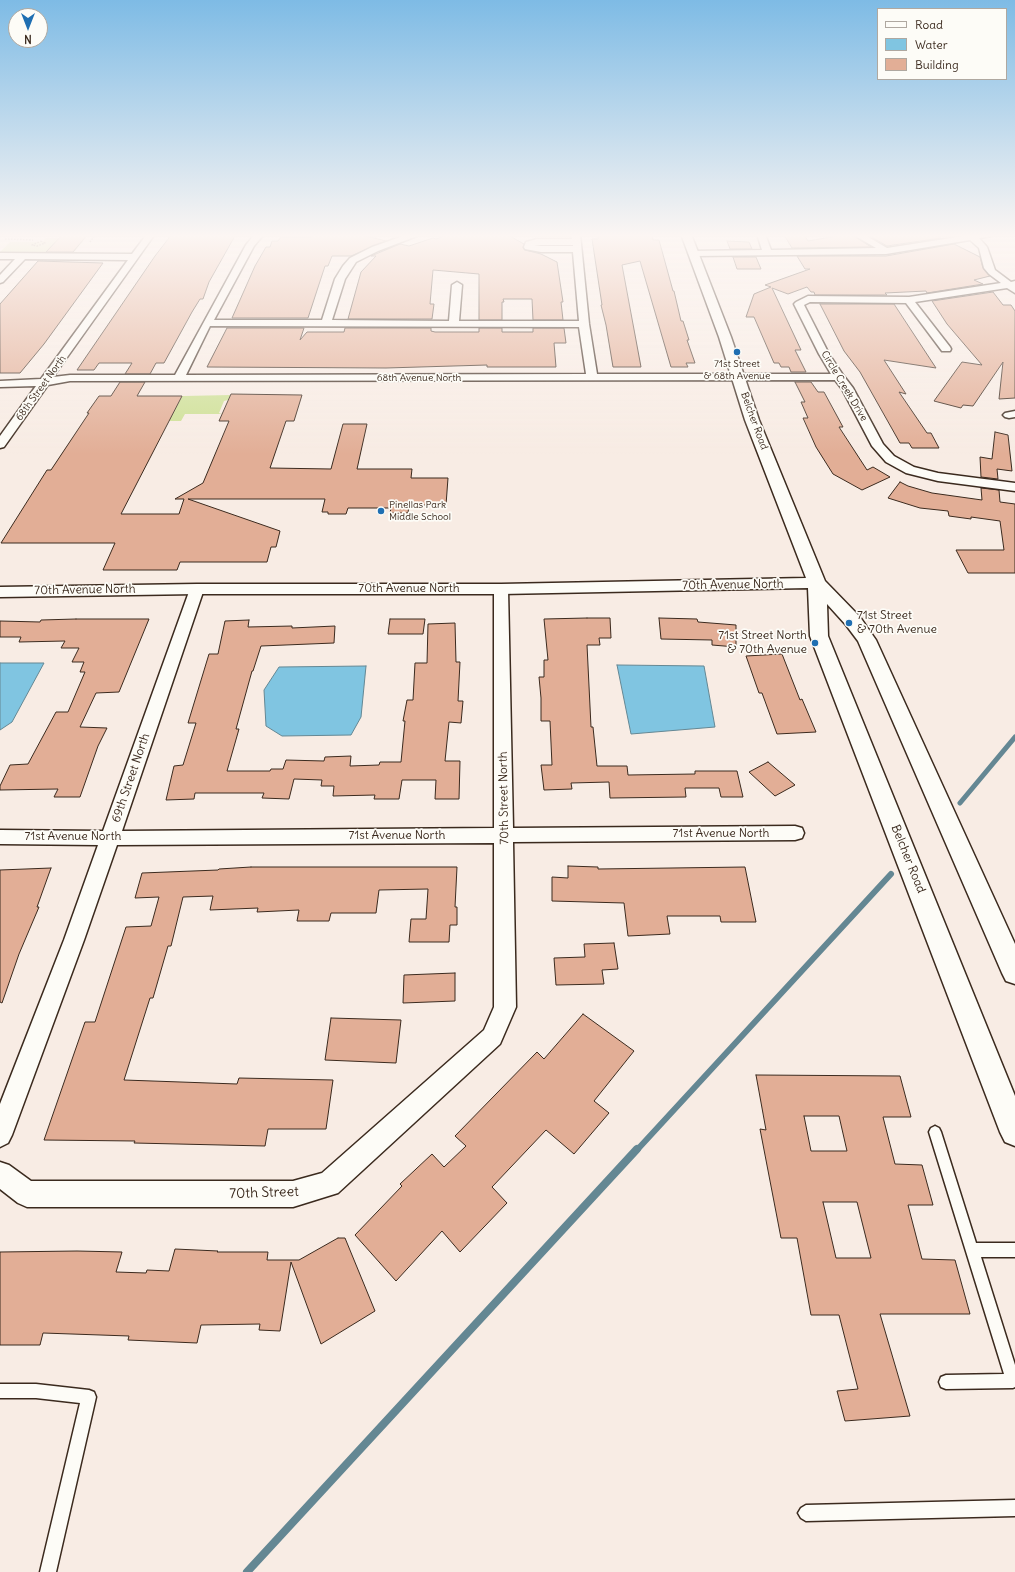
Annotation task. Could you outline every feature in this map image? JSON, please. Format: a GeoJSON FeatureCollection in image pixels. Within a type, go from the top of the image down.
{"type":"FeatureCollection","features":[{"type":"Feature","properties":{"kind":"main road","name":"Belcher Road"},"geometry":{"type":"LineString","coordinates":[[713,307],[755,427],[818,583],[853,621],[867,640],[1015,973]]}},
{"type":"Feature","properties":{"kind":"main road","name":"Belcher Road"},"geometry":{"type":"LineString","coordinates":[[818,583],[819,636],[1015,1132]]}},
{"type":"Feature","properties":{"kind":"main road","name":"70th Avenue North"},"geometry":{"type":"LineString","coordinates":[[0,592],[197,589],[501,589],[818,583]]}},
{"type":"Feature","properties":{"kind":"street","name":"68th Street North"},"geometry":{"type":"LineString","coordinates":[[0,444],[99,307]]}},
{"type":"Feature","properties":{"kind":"street"},"geometry":{"type":"LineString","coordinates":[[179,378],[216,307]]}},
{"type":"Feature","properties":{"kind":"street"},"geometry":{"type":"LineString","coordinates":[[326,323],[331,307]]}},
{"type":"Feature","properties":{"kind":"street"},"geometry":{"type":"LineString","coordinates":[[454,323],[455,307]]}},
{"type":"Feature","properties":{"kind":"street"},"geometry":{"type":"LineString","coordinates":[[583,307],[592,378]]}},
{"type":"Feature","properties":{"kind":"street","name":"Circle Creek Drive"},"geometry":{"type":"LineString","coordinates":[[801,307],[838,378],[847,388],[878,446],[890,460],[910,470],[938,477],[1015,487]]}},
{"type":"Feature","properties":{"kind":"street"},"geometry":{"type":"LineString","coordinates":[[915,307],[946,349]]}},
{"type":"Feature","properties":{"kind":"street"},"geometry":{"type":"LineString","coordinates":[[207,324],[584,324]]}},
{"type":"Feature","properties":{"kind":"street","name":"68th Avenue North"},"geometry":{"type":"LineString","coordinates":[[0,384],[45,382],[70,378],[838,378]]}},
{"type":"Feature","properties":{"kind":"street","name":"69th Street North"},"geometry":{"type":"LineString","coordinates":[[0,1135],[56,988],[197,589]]}},
{"type":"Feature","properties":{"kind":"street","name":"70th Street North"},"geometry":{"type":"LineString","coordinates":[[501,589],[505,1008]]}},
{"type":"Feature","properties":{"kind":"street","name":"71st Avenue North"},"geometry":{"type":"LineString","coordinates":[[0,837],[110,838],[795,833]]}},
{"type":"Feature","properties":{"kind":"street","name":"70th Street"},"geometry":{"type":"LineString","coordinates":[[0,1174],[27,1194],[293,1194],[329,1184],[492,1037],[505,1008]]}},
{"type":"Feature","properties":{"kind":"lane"},"geometry":{"type":"LineString","coordinates":[[935,1132],[1013,1381],[946,1382]]}},
{"type":"Feature","properties":{"kind":"lane"},"geometry":{"type":"LineString","coordinates":[[972,1250],[1015,1250]]}},
{"type":"Feature","properties":{"kind":"lane"},"geometry":{"type":"LineString","coordinates":[[0,1391],[36,1391],[89,1396],[48,1572]]}},
{"type":"Feature","properties":{"kind":"lane"},"geometry":{"type":"LineString","coordinates":[[806,1513],[1015,1508]]}},
{"type":"Feature","properties":{"kind":"green space"},"geometry":{"type":"Polygon","coordinates":[[[231,395],[228,400],[224,401],[219,413],[222,414],[185,414],[181,421],[157,421],[173,413],[182,396],[231,395]]]}},
{"type":"Feature","properties":{"kind":"water"},"geometry":{"type":"Polygon","coordinates":[[[0,663],[44,663],[12,722],[0,730],[0,663]]]}},
{"type":"Feature","properties":{"kind":"water"},"geometry":{"type":"Polygon","coordinates":[[[617,665],[704,666],[715,727],[631,734],[617,665]]]}},
{"type":"Feature","properties":{"kind":"water"},"geometry":{"type":"Polygon","coordinates":[[[366,666],[361,717],[351,735],[282,736],[266,726],[264,690],[279,667],[366,666]]]}},
{"type":"Feature","properties":{"kind":"building"},"geometry":{"type":"Polygon","coordinates":[[[0,307],[71,307],[44,344],[20,373],[0,373],[0,307]]]}},
{"type":"Feature","properties":{"kind":"building"},"geometry":{"type":"Polygon","coordinates":[[[120,307],[195,307],[164,363],[156,363],[150,374],[125,374],[132,363],[99,363],[94,370],[77,370],[120,307]]]}},
{"type":"Feature","properties":{"kind":"building"},"geometry":{"type":"Polygon","coordinates":[[[237,307],[311,307],[308,318],[232,318],[237,307]]]}},
{"type":"Feature","properties":{"kind":"building"},"geometry":{"type":"Polygon","coordinates":[[[351,307],[434,307],[432,319],[348,319],[351,307]]]}},
{"type":"Feature","properties":{"kind":"building"},"geometry":{"type":"Polygon","coordinates":[[[479,307],[502,307],[502,320],[479,320],[479,307]]]}},
{"type":"Feature","properties":{"kind":"building"},"geometry":{"type":"Polygon","coordinates":[[[532,307],[562,307],[563,320],[533,320],[532,307]]]}},
{"type":"Feature","properties":{"kind":"building"},"geometry":{"type":"Polygon","coordinates":[[[602,307],[630,307],[641,367],[613,367],[602,307]]]}},
{"type":"Feature","properties":{"kind":"building"},"geometry":{"type":"Polygon","coordinates":[[[654,307],[678,307],[681,321],[683,321],[689,340],[687,340],[695,363],[686,363],[688,367],[671,367],[654,307]]]}},
{"type":"Feature","properties":{"kind":"building"},"geometry":{"type":"Polygon","coordinates":[[[749,307],[781,307],[801,350],[795,350],[806,372],[791,372],[789,367],[781,367],[779,363],[774,363],[754,317],[746,317],[749,307]]]}},
{"type":"Feature","properties":{"kind":"building"},"geometry":{"type":"Polygon","coordinates":[[[822,307],[896,307],[936,368],[884,360],[906,394],[899,392],[927,433],[931,433],[939,448],[912,448],[909,443],[900,443],[860,372],[844,351],[822,307]]]}},
{"type":"Feature","properties":{"kind":"building"},"geometry":{"type":"Polygon","coordinates":[[[936,307],[1013,307],[1015,311],[1015,398],[999,399],[1003,362],[973,406],[963,405],[961,408],[934,401],[962,362],[982,365],[947,324],[936,307]]]}},
{"type":"Feature","properties":{"kind":"building"},"geometry":{"type":"Polygon","coordinates":[[[227,328],[304,328],[300,340],[307,332],[344,332],[345,328],[431,328],[431,331],[435,332],[479,332],[479,328],[502,328],[502,332],[533,332],[533,328],[564,328],[566,343],[554,343],[556,367],[487,367],[487,365],[386,368],[207,367],[227,328]]]}},
{"type":"Feature","properties":{"kind":"building"},"geometry":{"type":"Polygon","coordinates":[[[120,382],[145,382],[137,396],[182,396],[121,514],[179,514],[184,499],[175,499],[203,483],[229,421],[219,421],[231,394],[302,395],[294,421],[286,421],[270,468],[331,469],[343,424],[367,424],[357,469],[412,469],[411,478],[448,478],[446,505],[409,505],[408,513],[390,513],[391,508],[348,508],[346,514],[328,514],[328,512],[322,512],[325,499],[188,499],[280,531],[276,547],[271,547],[267,562],[180,562],[177,570],[103,570],[115,543],[1,543],[47,470],[51,470],[99,396],[111,396],[120,382]]]}},
{"type":"Feature","properties":{"kind":"building"},"geometry":{"type":"Polygon","coordinates":[[[795,382],[811,382],[818,392],[824,392],[843,427],[839,427],[867,470],[873,467],[890,477],[862,490],[833,474],[816,447],[803,418],[808,418],[801,402],[805,402],[795,382]]]}},
{"type":"Feature","properties":{"kind":"building"},"geometry":{"type":"Polygon","coordinates":[[[995,432],[1008,435],[1012,471],[997,469],[998,479],[981,477],[980,457],[992,459],[995,432]]]}},
{"type":"Feature","properties":{"kind":"building"},"geometry":{"type":"Polygon","coordinates":[[[900,482],[932,493],[982,500],[981,488],[999,490],[1000,502],[1015,504],[1015,573],[968,573],[956,550],[1004,550],[1000,521],[949,516],[948,511],[920,508],[888,498],[900,482]]]}},
{"type":"Feature","properties":{"kind":"building"},"geometry":{"type":"Polygon","coordinates":[[[610,618],[611,638],[599,638],[600,645],[587,645],[591,727],[593,727],[597,766],[627,766],[628,775],[695,774],[695,771],[737,771],[743,797],[721,797],[719,788],[685,788],[686,797],[610,798],[609,782],[571,783],[572,789],[544,790],[541,765],[552,765],[550,721],[541,721],[539,677],[544,677],[544,660],[548,660],[544,619],[610,618]]]}},
{"type":"Feature","properties":{"kind":"building"},"geometry":{"type":"Polygon","coordinates":[[[659,618],[697,619],[698,622],[736,625],[736,647],[712,645],[712,640],[661,639],[659,618]]]}},
{"type":"Feature","properties":{"kind":"building"},"geometry":{"type":"Polygon","coordinates":[[[149,619],[119,692],[96,693],[80,727],[107,728],[98,746],[80,797],[54,797],[58,789],[0,790],[0,786],[10,765],[28,764],[56,712],[68,712],[85,672],[80,672],[84,662],[72,662],[79,648],[61,648],[65,641],[19,642],[21,637],[0,637],[0,621],[40,622],[41,620],[149,619]]]}},
{"type":"Feature","properties":{"kind":"building"},"geometry":{"type":"Polygon","coordinates":[[[390,619],[425,619],[423,634],[388,634],[390,619]]]}},
{"type":"Feature","properties":{"kind":"building"},"geometry":{"type":"Polygon","coordinates":[[[249,620],[248,627],[292,626],[292,628],[335,626],[334,643],[261,646],[252,671],[236,729],[239,729],[227,771],[270,771],[271,769],[283,769],[286,760],[324,761],[325,757],[351,756],[350,766],[379,765],[380,762],[401,762],[405,721],[403,721],[407,700],[413,700],[415,663],[427,663],[428,624],[455,623],[456,662],[460,662],[458,701],[463,701],[461,723],[449,722],[445,761],[460,761],[459,799],[435,799],[436,780],[402,780],[399,799],[374,799],[375,795],[333,796],[334,786],[321,786],[322,780],[294,779],[289,799],[262,798],[264,793],[195,793],[194,799],[166,800],[174,766],[183,765],[196,723],[188,723],[209,654],[218,654],[225,621],[249,620]]]}},
{"type":"Feature","properties":{"kind":"building"},"geometry":{"type":"Polygon","coordinates":[[[782,654],[800,700],[802,699],[816,732],[777,734],[762,693],[759,693],[746,656],[782,654]]]}},
{"type":"Feature","properties":{"kind":"building"},"geometry":{"type":"Polygon","coordinates":[[[768,762],[795,785],[775,796],[749,772],[768,762]]]}},
{"type":"Feature","properties":{"kind":"building"},"geometry":{"type":"Polygon","coordinates":[[[568,866],[598,867],[598,869],[745,867],[756,922],[721,922],[720,916],[667,916],[670,934],[628,936],[624,903],[552,901],[552,877],[568,878],[568,866]]]}},
{"type":"Feature","properties":{"kind":"building"},"geometry":{"type":"Polygon","coordinates":[[[251,867],[457,867],[455,907],[457,907],[457,925],[450,925],[449,942],[409,942],[411,919],[426,919],[428,889],[379,890],[376,913],[331,913],[329,921],[297,921],[299,910],[257,912],[258,908],[210,910],[213,896],[183,897],[171,946],[168,946],[153,998],[150,998],[124,1080],[237,1084],[239,1078],[333,1080],[326,1129],[268,1129],[265,1146],[134,1143],[135,1141],[44,1140],[85,1022],[95,1022],[126,927],[151,926],[159,897],[135,898],[142,873],[251,867]]]}},
{"type":"Feature","properties":{"kind":"building"},"geometry":{"type":"Polygon","coordinates":[[[51,868],[37,907],[39,907],[19,954],[2,1003],[0,1002],[0,870],[51,868]]]}},
{"type":"Feature","properties":{"kind":"building"},"geometry":{"type":"Polygon","coordinates":[[[614,943],[618,969],[602,970],[604,984],[556,985],[554,958],[585,957],[584,944],[614,943]]]}},
{"type":"Feature","properties":{"kind":"building"},"geometry":{"type":"Polygon","coordinates":[[[455,973],[455,1001],[403,1003],[404,975],[455,973]]]}},
{"type":"Feature","properties":{"kind":"building"},"geometry":{"type":"Polygon","coordinates":[[[583,1014],[634,1051],[594,1101],[609,1113],[574,1154],[546,1130],[492,1187],[507,1203],[460,1252],[442,1231],[396,1281],[355,1235],[402,1186],[400,1184],[432,1154],[444,1167],[466,1146],[455,1136],[537,1052],[544,1059],[583,1014]]]}},
{"type":"Feature","properties":{"kind":"building"},"geometry":{"type":"Polygon","coordinates":[[[331,1018],[401,1020],[396,1063],[325,1060],[331,1018]]]}},
{"type":"Feature","properties":{"kind":"building"},"geometry":{"type":"Polygon","coordinates":[[[756,1075],[900,1076],[911,1117],[883,1117],[895,1164],[922,1165],[933,1205],[908,1205],[922,1259],[955,1260],[970,1314],[880,1314],[910,1416],[845,1421],[837,1391],[858,1389],[839,1315],[811,1315],[797,1238],[781,1238],[760,1129],[766,1130],[756,1075]],[[804,1116],[811,1151],[847,1151],[839,1116],[804,1116]],[[823,1202],[836,1258],[871,1258],[857,1202],[823,1202]]]}},
{"type":"Feature","properties":{"kind":"building"},"geometry":{"type":"Polygon","coordinates":[[[338,1238],[345,1238],[375,1311],[321,1344],[291,1262],[280,1331],[259,1330],[260,1324],[201,1325],[197,1343],[128,1340],[129,1336],[43,1333],[40,1345],[0,1345],[0,1252],[122,1252],[116,1272],[146,1273],[147,1270],[169,1271],[175,1249],[218,1251],[217,1252],[268,1252],[267,1260],[299,1260],[338,1238]]]}},
{"type":"Feature","properties":{"kind":"waterway"},"geometry":{"type":"LineString","coordinates":[[960,803],[1015,737]]}},
{"type":"Feature","properties":{"kind":"waterway"},"geometry":{"type":"LineString","coordinates":[[637,1150],[891,874]]}},
{"type":"Feature","properties":{"kind":"waterway"},"geometry":{"type":"LineString","coordinates":[[247,1572],[637,1149]]}},
{"type":"Feature","properties":{"kind":"place","name":"71st Street & 68th Avenue"},"geometry":{"type":"Point","coordinates":[737,352]}},
{"type":"Feature","properties":{"kind":"place","name":"Pinellas Park Middle School"},"geometry":{"type":"Point","coordinates":[381,511]}},
{"type":"Feature","properties":{"kind":"place","name":"71st Street & 70th Avenue"},"geometry":{"type":"Point","coordinates":[849,623]}},
{"type":"Feature","properties":{"kind":"place","name":"71st Street North & 70th Avenue"},"geometry":{"type":"Point","coordinates":[815,643]}}]}
